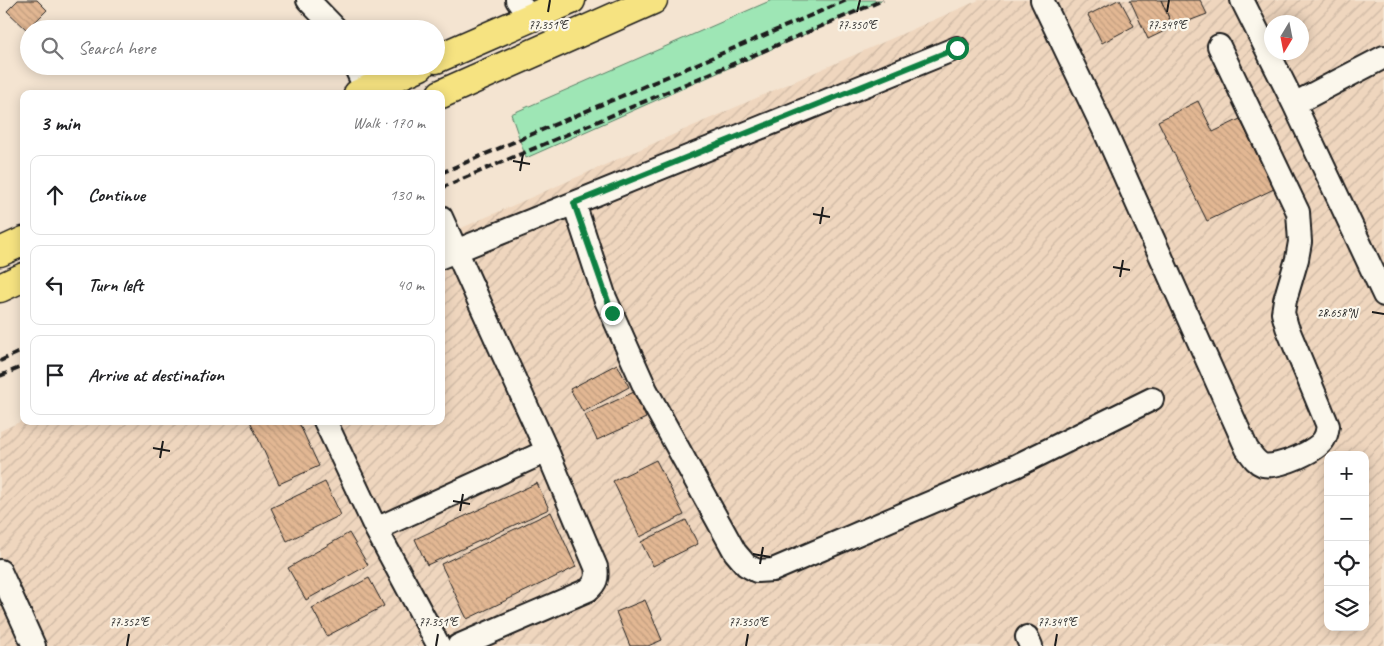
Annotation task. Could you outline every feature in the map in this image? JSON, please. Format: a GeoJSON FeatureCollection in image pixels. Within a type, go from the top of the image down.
{"type":"FeatureCollection","features":[{"type":"Feature","properties":{"kind":"main road"},"geometry":{"type":"LineString","coordinates":[[445,54],[523,9],[571,0]]}},
{"type":"Feature","properties":{"kind":"main road"},"geometry":{"type":"LineString","coordinates":[[445,92],[653,0]]}},
{"type":"Feature","properties":{"kind":"main road"},"geometry":{"type":"LineString","coordinates":[[360,83],[388,75]]}},
{"type":"Feature","properties":{"kind":"main road"},"geometry":{"type":"LineString","coordinates":[[0,252],[20,243]]}},
{"type":"Feature","properties":{"kind":"main road"},"geometry":{"type":"LineString","coordinates":[[0,288],[20,279]]}},
{"type":"Feature","properties":{"kind":"street"},"geometry":{"type":"LineString","coordinates":[[308,0],[327,20]]}},
{"type":"Feature","properties":{"kind":"street"},"geometry":{"type":"LineString","coordinates":[[1042,0],[1107,136],[1247,448],[1256,461],[1264,465],[1277,465],[1294,459],[1319,446],[1325,438],[1328,426],[1283,313],[1297,259],[1300,224],[1290,192],[1219,46]]}},
{"type":"Feature","properties":{"kind":"street"},"geometry":{"type":"LineString","coordinates":[[1242,0],[1294,104],[1384,294]]}},
{"type":"Feature","properties":{"kind":"street"},"geometry":{"type":"LineString","coordinates":[[449,254],[957,48]]}},
{"type":"Feature","properties":{"kind":"street"},"geometry":{"type":"LineString","coordinates":[[1294,104],[1384,57]]}},
{"type":"Feature","properties":{"kind":"street"},"geometry":{"type":"LineString","coordinates":[[574,203],[605,298],[646,390],[735,552],[746,565],[757,571],[773,570],[823,551],[1016,466],[1152,399]]}},
{"type":"Feature","properties":{"kind":"street"},"geometry":{"type":"LineString","coordinates":[[445,236],[449,254],[547,451],[596,567],[597,576],[594,584],[588,590],[458,646]]}},
{"type":"Feature","properties":{"kind":"street"},"geometry":{"type":"LineString","coordinates":[[327,425],[376,529],[439,646]]}},
{"type":"Feature","properties":{"kind":"street"},"geometry":{"type":"LineString","coordinates":[[376,529],[547,451]]}},
{"type":"Feature","properties":{"kind":"street"},"geometry":{"type":"LineString","coordinates":[[0,570],[34,646]]}},
{"type":"Feature","properties":{"kind":"shaded area"},"geometry":{"type":"Polygon","coordinates":[[[979,0],[1384,0],[1384,646],[0,646],[0,431],[20,422],[20,425],[445,425],[445,235],[979,0]]]}},
{"type":"Feature","properties":{"kind":"green space"},"geometry":{"type":"Polygon","coordinates":[[[772,0],[882,0],[526,158],[511,114],[772,0]]]}},
{"type":"Feature","properties":{"kind":"building"},"geometry":{"type":"Polygon","coordinates":[[[18,0],[37,0],[47,10],[37,20],[20,20],[20,23],[7,11],[18,0]]]}},
{"type":"Feature","properties":{"kind":"building"},"geometry":{"type":"Polygon","coordinates":[[[1120,0],[1134,26],[1102,43],[1088,15],[1120,0]]]}},
{"type":"Feature","properties":{"kind":"building"},"geometry":{"type":"Polygon","coordinates":[[[1130,0],[1161,0],[1173,27],[1148,39],[1130,0]]]}},
{"type":"Feature","properties":{"kind":"building"},"geometry":{"type":"Polygon","coordinates":[[[1161,0],[1200,0],[1207,14],[1173,27],[1161,0]]]}},
{"type":"Feature","properties":{"kind":"building"},"geometry":{"type":"Polygon","coordinates":[[[1198,101],[1213,132],[1240,119],[1274,189],[1207,221],[1158,121],[1198,101]]]}},
{"type":"Feature","properties":{"kind":"building"},"geometry":{"type":"Polygon","coordinates":[[[617,364],[629,387],[583,412],[570,389],[617,364]]]}},
{"type":"Feature","properties":{"kind":"building"},"geometry":{"type":"Polygon","coordinates":[[[634,392],[646,418],[597,440],[585,415],[634,392]]]}},
{"type":"Feature","properties":{"kind":"building"},"geometry":{"type":"Polygon","coordinates":[[[252,425],[300,425],[319,466],[279,484],[252,425]]]}},
{"type":"Feature","properties":{"kind":"building"},"geometry":{"type":"Polygon","coordinates":[[[656,460],[684,515],[640,537],[613,481],[656,460]]]}},
{"type":"Feature","properties":{"kind":"building"},"geometry":{"type":"Polygon","coordinates":[[[325,482],[341,515],[287,541],[271,508],[325,482]]]}},
{"type":"Feature","properties":{"kind":"building"},"geometry":{"type":"Polygon","coordinates":[[[537,483],[549,509],[427,565],[415,539],[537,483]]]}},
{"type":"Feature","properties":{"kind":"building"},"geometry":{"type":"Polygon","coordinates":[[[551,512],[576,567],[467,619],[441,564],[551,512]]]}},
{"type":"Feature","properties":{"kind":"building"},"geometry":{"type":"Polygon","coordinates":[[[686,520],[698,544],[653,566],[641,542],[686,520]]]}},
{"type":"Feature","properties":{"kind":"building"},"geometry":{"type":"Polygon","coordinates":[[[349,533],[368,565],[306,600],[288,568],[349,533]]]}},
{"type":"Feature","properties":{"kind":"building"},"geometry":{"type":"Polygon","coordinates":[[[369,578],[384,606],[327,636],[312,608],[369,578]]]}},
{"type":"Feature","properties":{"kind":"building"},"geometry":{"type":"Polygon","coordinates":[[[645,600],[662,640],[648,646],[630,646],[616,612],[645,600]]]}},
{"type":"Feature","properties":{"kind":"railway"},"geometry":{"type":"LineString","coordinates":[[445,171],[847,0]]}},
{"type":"Feature","properties":{"kind":"railway"},"geometry":{"type":"LineString","coordinates":[[445,186],[883,0]]}},
{"type":"Feature","properties":{"kind":"railway"},"geometry":{"type":"LineString","coordinates":[[0,361],[20,352]]}},
{"type":"Feature","properties":{"kind":"railway"},"geometry":{"type":"LineString","coordinates":[[0,376],[20,368]]}},
{"type":"Feature","properties":{"kind":"route"},"geometry":{"type":"LineString","coordinates":[[612,313],[605,298],[574,203],[957,48]]}}]}
